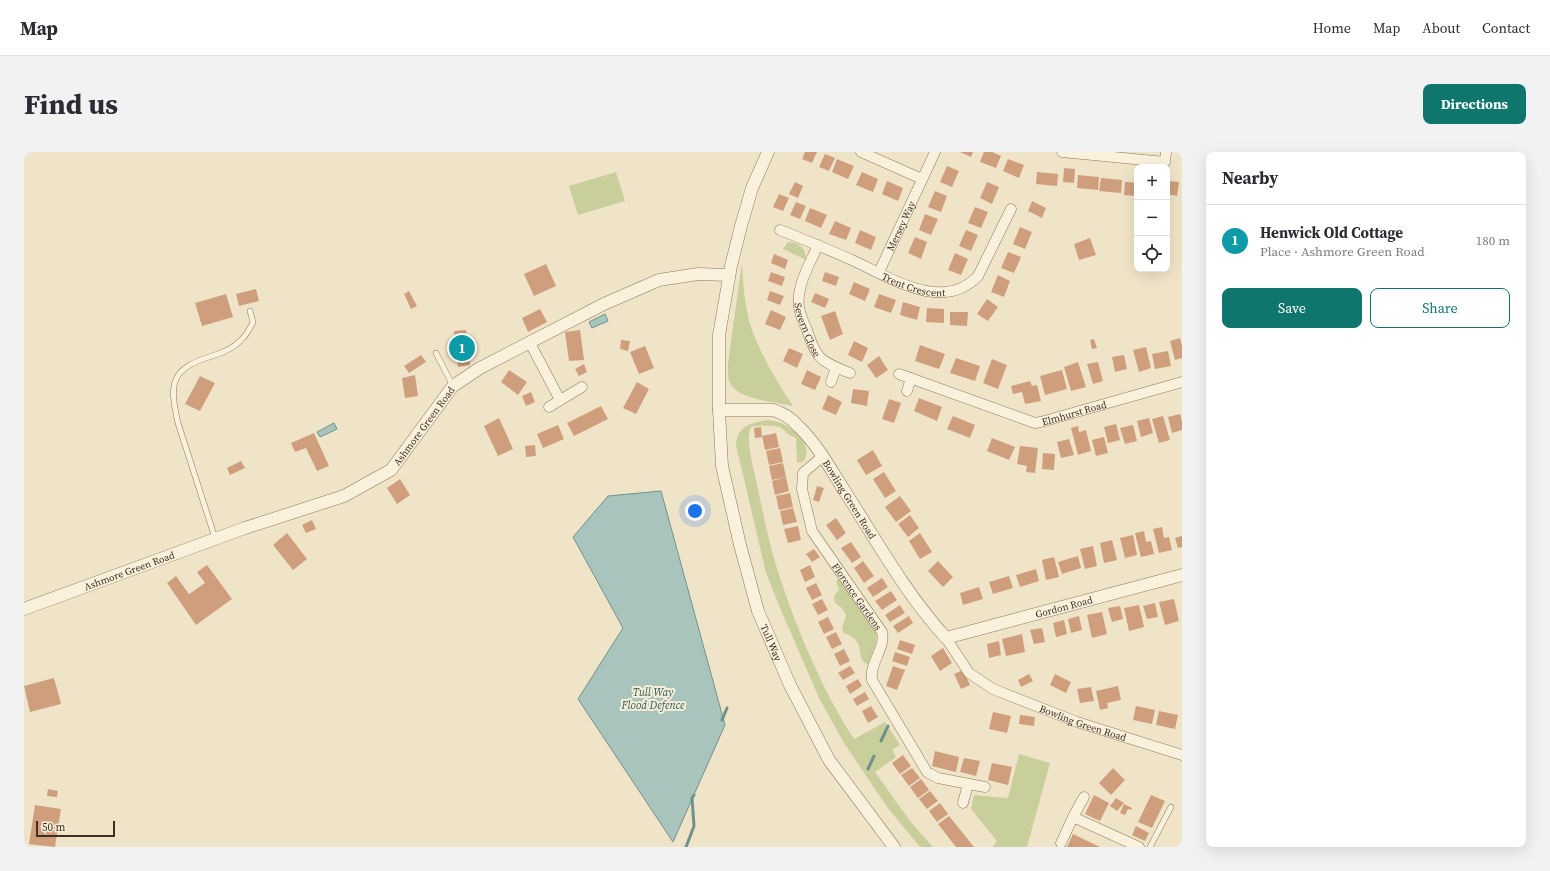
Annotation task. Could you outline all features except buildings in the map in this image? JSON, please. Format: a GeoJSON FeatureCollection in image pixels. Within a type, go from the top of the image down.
{"type":"FeatureCollection","features":[{"type":"Feature","properties":{"kind":"street"},"geometry":{"type":"LineString","coordinates":[[719,410],[719,335],[729,276],[752,188],[768,152]]}},
{"type":"Feature","properties":{"kind":"street"},"geometry":{"type":"LineString","coordinates":[[861,152],[922,179]]}},
{"type":"Feature","properties":{"kind":"street","name":"Mersey Way"},"geometry":{"type":"LineString","coordinates":[[879,272],[936,152]]}},
{"type":"Feature","properties":{"kind":"street"},"geometry":{"type":"LineString","coordinates":[[1066,152],[1165,162],[1166,152]]}},
{"type":"Feature","properties":{"kind":"street","name":"Trent Crescent"},"geometry":{"type":"LineString","coordinates":[[780,230],[879,272],[902,284],[919,290],[947,292],[964,288],[978,276],[1012,209]]}},
{"type":"Feature","properties":{"kind":"street","name":"Severn Close"},"geometry":{"type":"LineString","coordinates":[[818,245],[802,282],[799,305],[816,352],[826,363],[850,373]]}},
{"type":"Feature","properties":{"kind":"street","name":"Ashmore Green Road"},"geometry":{"type":"LineString","coordinates":[[24,609],[216,539],[344,496],[391,470],[453,386],[480,368],[604,304],[659,280],[698,274],[729,276]]}},
{"type":"Feature","properties":{"kind":"street"},"geometry":{"type":"LineString","coordinates":[[530,343],[560,400]]}},
{"type":"Feature","properties":{"kind":"street"},"geometry":{"type":"LineString","coordinates":[[831,382],[836,368]]}},
{"type":"Feature","properties":{"kind":"street","name":"Elmhurst Road"},"geometry":{"type":"LineString","coordinates":[[899,374],[1035,423],[1182,382]]}},
{"type":"Feature","properties":{"kind":"street"},"geometry":{"type":"LineString","coordinates":[[907,391],[912,378]]}},
{"type":"Feature","properties":{"kind":"street"},"geometry":{"type":"LineString","coordinates":[[549,407],[582,387]]}},
{"type":"Feature","properties":{"kind":"street","name":"Bowling Green Road"},"geometry":{"type":"LineString","coordinates":[[719,410],[763,409],[781,413],[799,426],[823,456],[901,578],[936,627],[946,638],[969,673],[993,689],[1078,722],[1182,755]]}},
{"type":"Feature","properties":{"kind":"street","name":"Tull Way"},"geometry":{"type":"LineString","coordinates":[[719,410],[722,466],[740,545],[758,610],[790,685],[829,760],[894,847]]}},
{"type":"Feature","properties":{"kind":"street","name":"Florence Gardens"},"geometry":{"type":"LineString","coordinates":[[823,456],[803,473],[802,489],[812,531],[882,632],[882,639],[871,670],[872,680],[928,772],[938,778],[985,788]]}},
{"type":"Feature","properties":{"kind":"street","name":"Gordon Road"},"geometry":{"type":"LineString","coordinates":[[946,638],[1182,575]]}},
{"type":"Feature","properties":{"kind":"street"},"geometry":{"type":"LineString","coordinates":[[964,803],[968,784]]}},
{"type":"Feature","properties":{"kind":"street"},"geometry":{"type":"LineString","coordinates":[[1061,843],[1084,797]]}},
{"type":"Feature","properties":{"kind":"street"},"geometry":{"type":"LineString","coordinates":[[1073,817],[1139,847]]}},
{"type":"Feature","properties":{"kind":"lane"},"geometry":{"type":"LineString","coordinates":[[216,539],[178,423],[173,385],[180,372],[186,366],[230,348],[241,340],[253,322],[250,311]]}},
{"type":"Feature","properties":{"kind":"lane"},"geometry":{"type":"LineString","coordinates":[[436,353],[453,386]]}},
{"type":"Feature","properties":{"kind":"lane"},"geometry":{"type":"LineString","coordinates":[[1150,847],[1171,807]]}},
{"type":"Feature","properties":{"kind":"green space"},"geometry":{"type":"Polygon","coordinates":[[[616,172],[625,201],[578,215],[569,186],[616,172]]]}},
{"type":"Feature","properties":{"kind":"green space"},"geometry":{"type":"Polygon","coordinates":[[[788,242],[801,246],[805,252],[806,260],[783,249],[788,242]]]}},
{"type":"Feature","properties":{"kind":"green space"},"geometry":{"type":"Polygon","coordinates":[[[742,262],[745,301],[752,331],[768,365],[793,406],[768,402],[750,397],[735,390],[730,383],[728,363],[742,262]]]}},
{"type":"Feature","properties":{"kind":"green space"},"geometry":{"type":"Polygon","coordinates":[[[766,420],[776,421],[795,431],[805,445],[806,450],[804,461],[797,463],[796,438],[789,435],[779,427],[757,426],[752,427],[750,430],[749,441],[751,455],[764,519],[776,565],[791,609],[809,655],[830,698],[854,739],[885,722],[900,745],[892,750],[896,757],[875,772],[910,821],[933,847],[920,847],[887,807],[844,743],[820,700],[766,573],[736,445],[741,430],[754,423],[766,420]]]}},
{"type":"Feature","properties":{"kind":"green space"},"geometry":{"type":"Polygon","coordinates":[[[840,578],[877,632],[876,643],[868,664],[861,658],[856,640],[844,633],[842,629],[846,615],[842,608],[835,603],[834,596],[839,589],[836,581],[840,578]]]}},
{"type":"Feature","properties":{"kind":"green space"},"geometry":{"type":"Polygon","coordinates":[[[1019,754],[1050,763],[1027,847],[993,847],[997,841],[971,809],[974,795],[1008,798],[1019,754]]]}},
{"type":"Feature","properties":{"kind":"water"},"geometry":{"type":"Polygon","coordinates":[[[605,314],[608,321],[592,328],[589,322],[605,314]]]}},
{"type":"Feature","properties":{"kind":"water"},"geometry":{"type":"Polygon","coordinates":[[[334,423],[337,429],[320,437],[317,432],[334,423]]]}},
{"type":"Feature","properties":{"kind":"water","name":"Tull Way Flood Defence"},"geometry":{"type":"Polygon","coordinates":[[[661,491],[725,725],[673,842],[578,699],[623,628],[573,537],[608,496],[661,491]]]}},
{"type":"Feature","properties":{"kind":"waterway"},"geometry":{"type":"LineString","coordinates":[[722,720],[727,708]]}},
{"type":"Feature","properties":{"kind":"waterway"},"geometry":{"type":"LineString","coordinates":[[881,741],[888,726]]}},
{"type":"Feature","properties":{"kind":"waterway"},"geometry":{"type":"LineString","coordinates":[[868,769],[874,756]]}},
{"type":"Feature","properties":{"kind":"waterway"},"geometry":{"type":"LineString","coordinates":[[686,847],[694,826],[692,798],[694,795]]}},
{"type":"Feature","properties":{"kind":"place","name":"Henwick Old Cottage"},"geometry":{"type":"Point","coordinates":[462,348]}}]}
